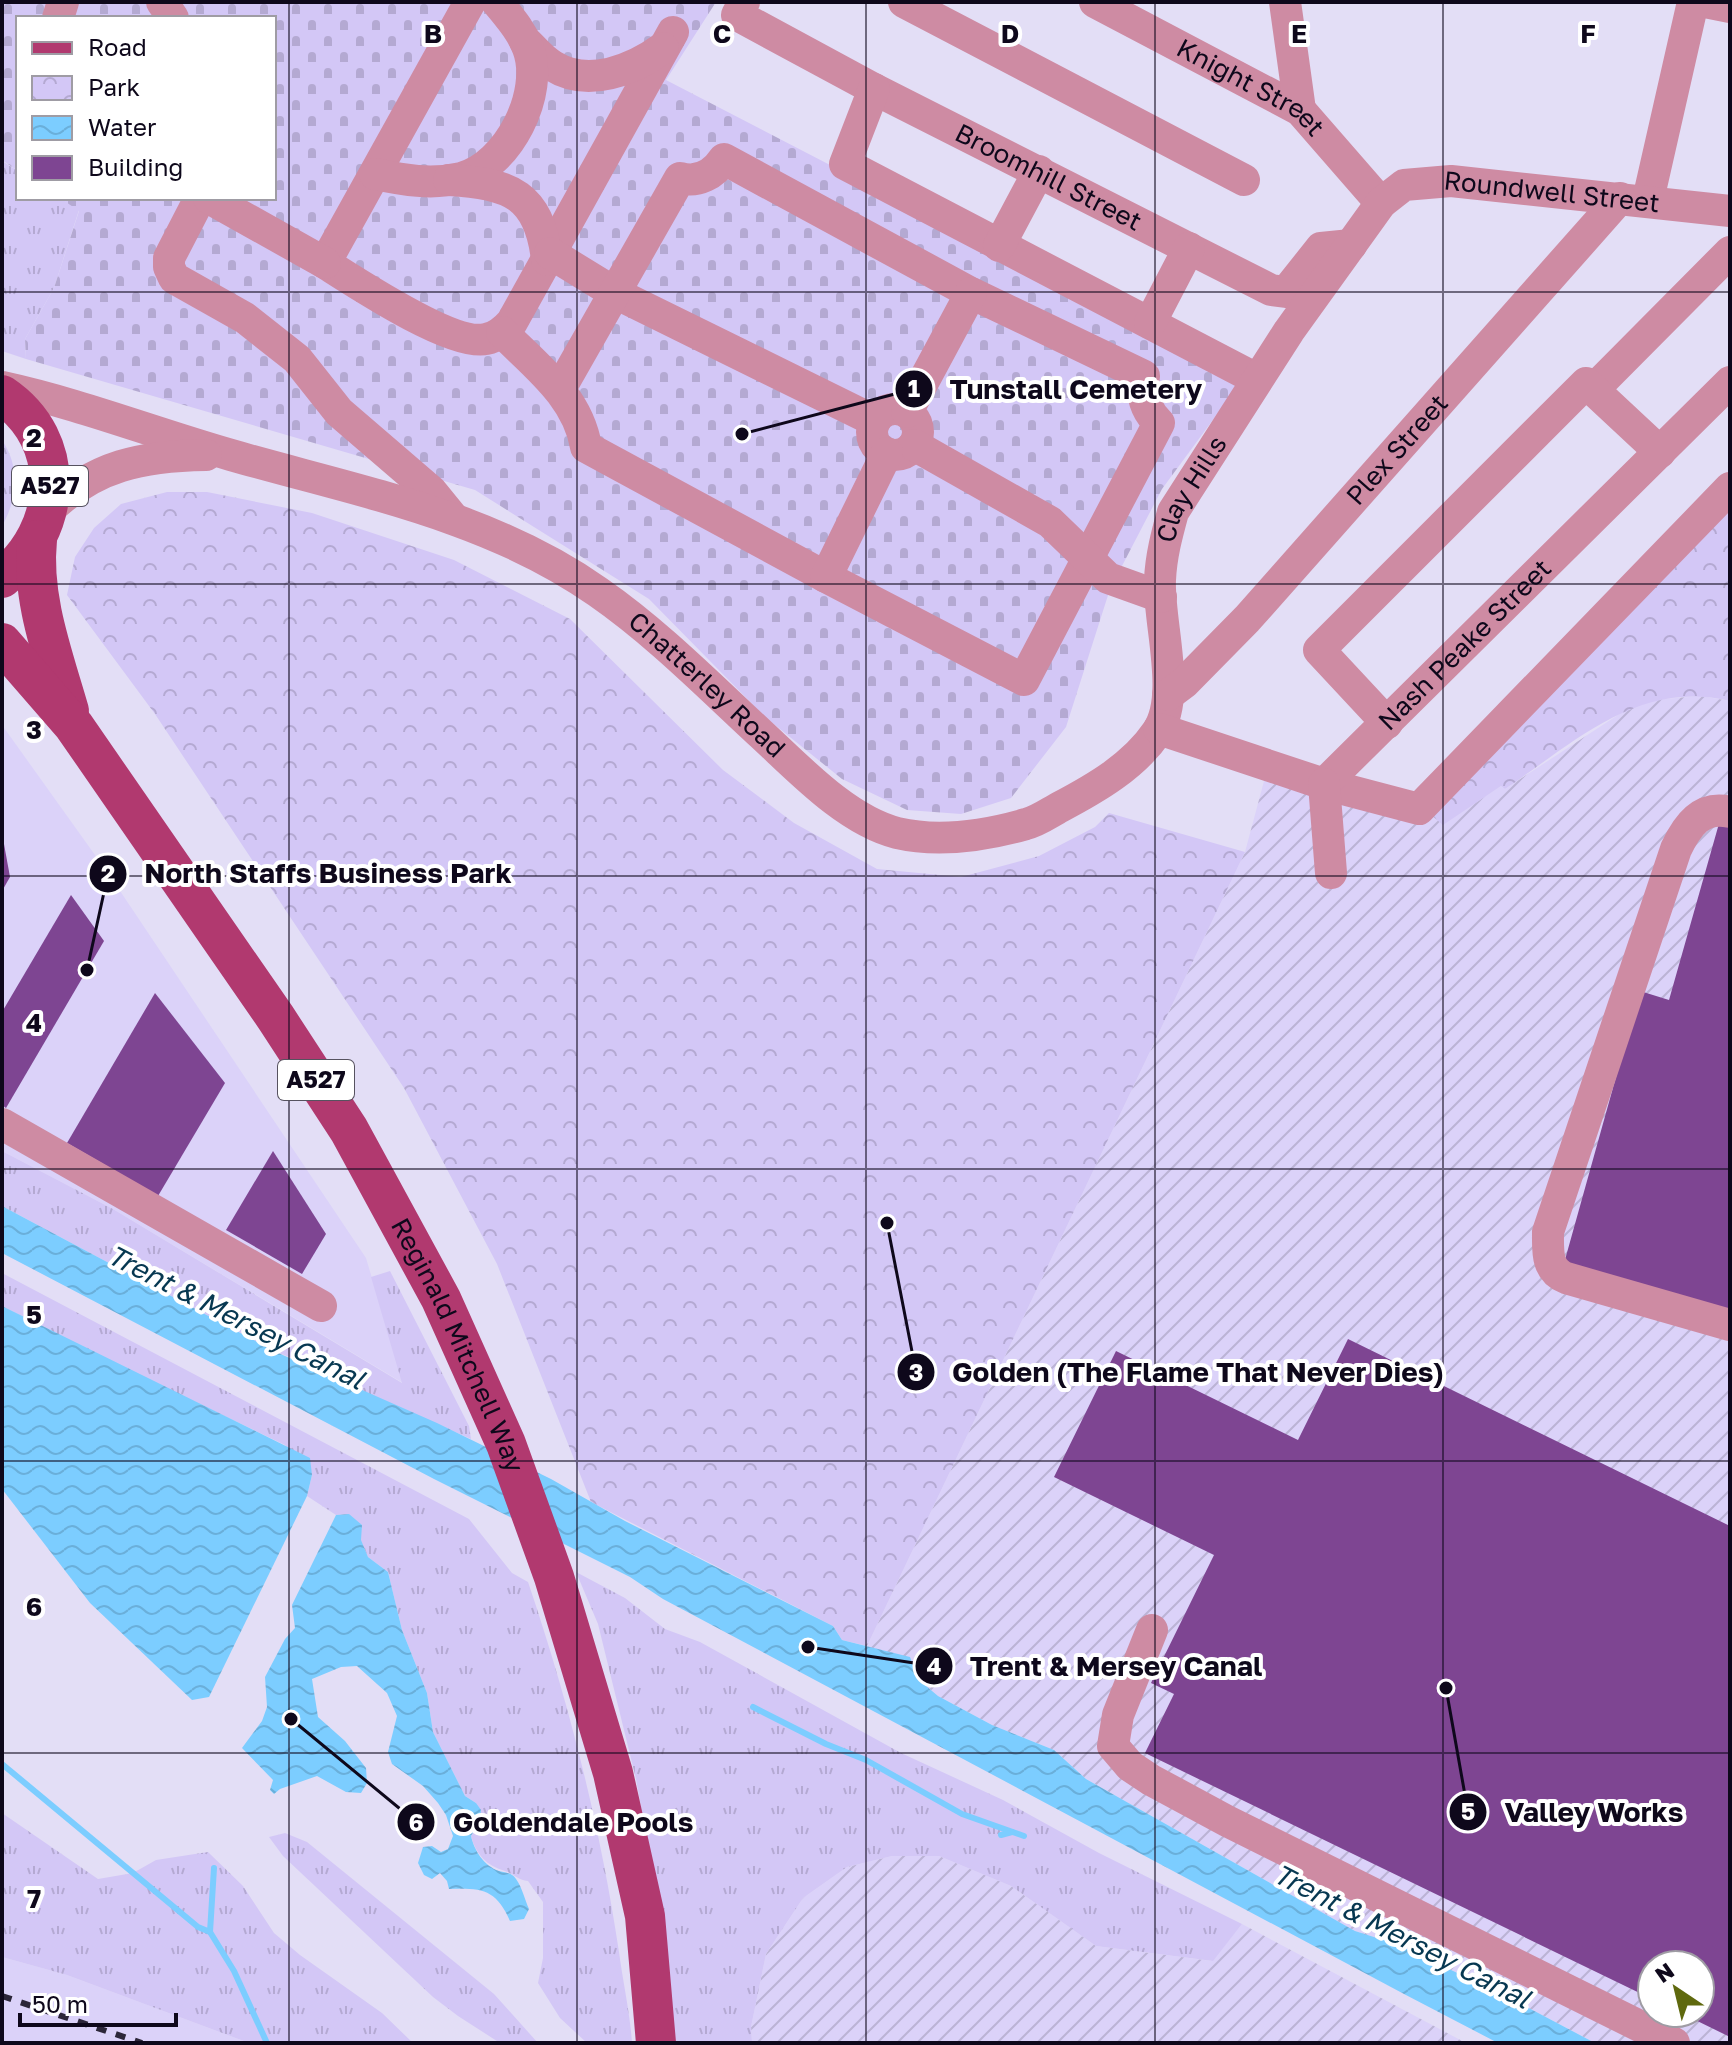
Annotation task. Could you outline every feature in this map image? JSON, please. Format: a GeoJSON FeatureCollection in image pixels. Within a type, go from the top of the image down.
{"type":"FeatureCollection","features":[{"type":"Feature","properties":{"kind":"main road","name":"A527"},"geometry":{"type":"LineString","coordinates":[[2,395],[24,414],[44,450],[51,482],[42,525],[16,567],[2,578]]}},
{"type":"Feature","properties":{"kind":"main road","name":"Reginald Mitchell Way"},"geometry":{"type":"LineString","coordinates":[[42,525],[34,564],[38,596],[74,726]]}},
{"type":"Feature","properties":{"kind":"main road","name":"Reginald Mitchell Way"},"geometry":{"type":"LineString","coordinates":[[2,643],[74,726],[276,1018],[349,1130],[441,1299],[506,1444],[554,1577],[613,1773],[645,1916],[656,2043]]}},
{"type":"Feature","properties":{"kind":"street"},"geometry":{"type":"LineString","coordinates":[[325,263],[470,2]]}},
{"type":"Feature","properties":{"kind":"street"},"geometry":{"type":"LineString","coordinates":[[375,174],[410,182],[465,177],[494,159],[502,149],[525,115],[533,79],[525,41],[497,2]]}},
{"type":"Feature","properties":{"kind":"street"},"geometry":{"type":"LineString","coordinates":[[904,2],[1244,180]]}},
{"type":"Feature","properties":{"kind":"street","name":"Knight Street"},"geometry":{"type":"LineString","coordinates":[[1095,2],[1300,110],[1381,203]]}},
{"type":"Feature","properties":{"kind":"street"},"geometry":{"type":"LineString","coordinates":[[1634,199],[1693,2]]}},
{"type":"Feature","properties":{"kind":"street","name":"Broomhill Street"},"geometry":{"type":"LineString","coordinates":[[740,8],[874,89],[1271,290],[1286,292],[1321,248],[1351,245]]}},
{"type":"Feature","properties":{"kind":"street"},"geometry":{"type":"LineString","coordinates":[[1287,15],[1300,110]]}},
{"type":"Feature","properties":{"kind":"street"},"geometry":{"type":"LineString","coordinates":[[213,200],[325,263],[392,307],[469,339],[485,340],[502,332],[512,322],[669,39],[644,62],[594,76],[571,75],[552,65],[525,41]]}},
{"type":"Feature","properties":{"kind":"street"},"geometry":{"type":"LineString","coordinates":[[874,89],[845,164],[1245,373]]}},
{"type":"Feature","properties":{"kind":"street"},"geometry":{"type":"LineString","coordinates":[[502,149],[508,183],[540,222],[549,257],[615,293],[875,421]]}},
{"type":"Feature","properties":{"kind":"street"},"geometry":{"type":"LineString","coordinates":[[502,332],[560,389],[583,426],[586,447],[1024,680],[1159,423],[1151,416],[1144,400],[1144,376],[971,293],[724,159],[709,174],[697,179],[680,178],[560,389]]}},
{"type":"Feature","properties":{"kind":"street"},"geometry":{"type":"LineString","coordinates":[[999,246],[1039,171]]}},
{"type":"Feature","properties":{"kind":"street"},"geometry":{"type":"LineString","coordinates":[[448,180],[472,182],[540,204],[586,189]]}},
{"type":"Feature","properties":{"kind":"street","name":"Roundwell Street"},"geometry":{"type":"LineString","coordinates":[[1381,203],[1404,185],[1451,181],[1730,211]]}},
{"type":"Feature","properties":{"kind":"street","name":"Plex Street"},"geometry":{"type":"LineString","coordinates":[[1168,695],[1184,683],[1247,619],[1634,199]]}},
{"type":"Feature","properties":{"kind":"street"},"geometry":{"type":"LineString","coordinates":[[199,200],[169,258],[174,278],[245,318],[297,359],[339,412],[432,492],[454,519]]}},
{"type":"Feature","properties":{"kind":"street","name":"Clay Hills"},"geometry":{"type":"LineString","coordinates":[[1159,729],[1168,695],[1159,581],[1164,544],[1173,512],[1289,331],[1381,203]]}},
{"type":"Feature","properties":{"kind":"street"},"geometry":{"type":"LineString","coordinates":[[1150,323],[1189,248]]}},
{"type":"Feature","properties":{"kind":"street"},"geometry":{"type":"LineString","coordinates":[[1593,390],[1730,252]]}},
{"type":"Feature","properties":{"kind":"street"},"geometry":{"type":"LineString","coordinates":[[907,412],[971,293]]}},
{"type":"Feature","properties":{"kind":"street","name":"Nash Peake Street"},"geometry":{"type":"LineString","coordinates":[[1324,784],[1730,382]]}},
{"type":"Feature","properties":{"kind":"street"},"geometry":{"type":"LineString","coordinates":[[1387,723],[1319,650],[1586,383],[1660,452]]}},
{"type":"Feature","properties":{"kind":"street","name":"Chatterley Road"},"geometry":{"type":"LineString","coordinates":[[2,387],[55,398],[229,454],[454,519],[540,556],[598,592],[666,646],[816,784],[863,819],[892,832],[928,839],[955,838],[1031,823],[1098,786],[1131,760],[1159,729]]}},
{"type":"Feature","properties":{"kind":"street"},"geometry":{"type":"LineString","coordinates":[[826,577],[900,449],[919,430],[917,422],[907,412],[895,408],[875,421],[873,437],[876,444],[900,449],[1050,522],[1108,578],[1161,597]]}},
{"type":"Feature","properties":{"kind":"street","name":"Chatterley Road"},"geometry":{"type":"LineString","coordinates":[[42,525],[84,482],[116,467],[161,456],[229,454]]}},
{"type":"Feature","properties":{"kind":"street"},"geometry":{"type":"LineString","coordinates":[[1159,729],[1324,784],[1419,809],[1730,488]]}},
{"type":"Feature","properties":{"kind":"street"},"geometry":{"type":"LineString","coordinates":[[1324,784],[1331,873]]}},
{"type":"Feature","properties":{"kind":"street"},"geometry":{"type":"LineString","coordinates":[[1730,812],[1720,810],[1701,815],[1686,826],[1676,849],[1548,1232],[1548,1253],[1557,1274],[1730,1325]]}},
{"type":"Feature","properties":{"kind":"street"},"geometry":{"type":"LineString","coordinates":[[2,1124],[321,1306]]}},
{"type":"Feature","properties":{"kind":"street"},"geometry":{"type":"LineString","coordinates":[[1152,1630],[1118,1715],[1113,1746],[1130,1766],[1319,1869],[1674,2043]]}},
{"type":"Feature","properties":{"kind":"shaded area"},"geometry":{"type":"Polygon","coordinates":[[[1701,696],[1730,701],[1730,2043],[1595,2043],[1504,1995],[1396,1944],[1355,1931],[1086,1779],[1054,1750],[992,1725],[938,1696],[867,1646],[1245,852],[1264,781],[1430,814],[1443,824],[1501,786],[1505,789],[1624,711],[1651,700],[1701,696]]]}},
{"type":"Feature","properties":{"kind":"shaded area"},"geometry":{"type":"Polygon","coordinates":[[[2,725],[110,876],[366,1258],[403,1383],[113,1209],[2,1151],[2,725]]]}},
{"type":"Feature","properties":{"kind":"shaded area"},"geometry":{"type":"Polygon","coordinates":[[[892,1856],[939,1856],[1011,1886],[1096,1946],[1212,1961],[1242,1924],[1466,2043],[752,2043],[751,2027],[766,1954],[803,1898],[847,1867],[892,1856]]]}},
{"type":"Feature","properties":{"kind":"shaded area"},"geometry":{"type":"Polygon","coordinates":[[[2,1957],[67,1975],[249,2043],[2,2043],[2,1957]]]}},
{"type":"Feature","properties":{"kind":"green space"},"geometry":{"type":"Polygon","coordinates":[[[2,2],[716,2],[666,80],[1243,379],[1162,489],[1110,589],[1066,727],[1011,798],[961,814],[907,810],[842,779],[765,717],[649,599],[475,490],[26,359],[25,339],[54,288],[79,211],[63,200],[276,200],[276,16],[16,16],[16,170],[2,160],[2,2]]]}},
{"type":"Feature","properties":{"kind":"green space"},"geometry":{"type":"Polygon","coordinates":[[[2,161],[16,170],[16,200],[63,200],[79,210],[54,288],[25,339],[26,359],[2,351],[2,161]]]}},
{"type":"Feature","properties":{"kind":"green space"},"geometry":{"type":"Polygon","coordinates":[[[2,440],[12,461],[15,483],[11,505],[2,526],[2,440]]]}},
{"type":"Feature","properties":{"kind":"green space"},"geometry":{"type":"Polygon","coordinates":[[[167,492],[207,492],[312,513],[454,560],[570,619],[723,770],[794,823],[877,869],[961,877],[1039,856],[1095,827],[1109,813],[1245,852],[867,1646],[842,1640],[833,1626],[591,1502],[497,1264],[404,1088],[155,714],[67,595],[75,557],[94,528],[121,504],[167,492]]]}},
{"type":"Feature","properties":{"kind":"green space"},"geometry":{"type":"Polygon","coordinates":[[[1730,496],[1730,701],[1697,697],[1666,699],[1637,707],[1583,735],[1505,789],[1501,786],[1443,825],[1430,814],[1730,496]]]}},
{"type":"Feature","properties":{"kind":"green space"},"geometry":{"type":"Polygon","coordinates":[[[2,1151],[113,1209],[402,1383],[371,1277],[390,1271],[469,1426],[471,1439],[276,1352],[2,1206],[2,1151]]]}},
{"type":"Feature","properties":{"kind":"green space"},"geometry":{"type":"Polygon","coordinates":[[[2,1273],[469,1519],[512,1573],[528,1582],[557,1673],[593,1811],[632,2043],[587,2043],[560,2018],[538,1983],[543,1958],[543,1902],[528,1881],[493,1866],[476,1849],[471,1836],[480,1820],[476,1803],[465,1796],[433,1732],[427,1693],[402,1630],[388,1572],[368,1557],[349,1514],[336,1515],[307,1496],[312,1475],[285,1445],[2,1306],[2,1273]]]}},
{"type":"Feature","properties":{"kind":"green space"},"geometry":{"type":"Polygon","coordinates":[[[576,1572],[625,1598],[665,1629],[700,1642],[901,1753],[1003,1800],[1099,1853],[1242,1924],[1213,1961],[1096,1946],[1011,1886],[939,1856],[892,1856],[847,1867],[803,1898],[766,1954],[751,2027],[752,2043],[672,2043],[661,1919],[636,1779],[598,1624],[576,1572]]]}},
{"type":"Feature","properties":{"kind":"green space"},"geometry":{"type":"Polygon","coordinates":[[[2,1813],[98,1879],[133,1873],[156,1860],[208,1852],[243,1886],[274,1933],[382,2013],[413,2043],[249,2043],[67,1975],[2,1957],[2,1813]]]}},
{"type":"Feature","properties":{"kind":"green space"},"geometry":{"type":"Polygon","coordinates":[[[285,1833],[307,1842],[494,1994],[538,2043],[500,2043],[433,1997],[283,1856],[269,1837],[285,1833]]]}},
{"type":"Feature","properties":{"kind":"water"},"geometry":{"type":"Polygon","coordinates":[[[2,1206],[276,1352],[437,1423],[551,1479],[625,1521],[833,1626],[842,1640],[910,1657],[919,1680],[938,1696],[992,1725],[1054,1750],[1086,1779],[1355,1931],[1396,1944],[1504,1995],[1595,2043],[1498,2043],[1404,1994],[663,1599],[630,1577],[434,1479],[2,1253],[2,1206]]]}},
{"type":"Feature","properties":{"kind":"water"},"geometry":{"type":"Polygon","coordinates":[[[2,1306],[310,1458],[312,1475],[307,1496],[209,1697],[192,1700],[90,1603],[2,1489],[2,1306]]]}},
{"type":"Feature","properties":{"kind":"water"},"geometry":{"type":"Polygon","coordinates":[[[349,1514],[362,1525],[361,1540],[368,1557],[388,1572],[402,1630],[427,1693],[433,1732],[465,1796],[481,1810],[480,1820],[471,1836],[475,1847],[489,1865],[516,1879],[529,1909],[524,1919],[510,1921],[499,1902],[487,1893],[449,1889],[440,1873],[432,1879],[424,1875],[418,1863],[423,1847],[432,1846],[441,1852],[448,1849],[453,1836],[438,1803],[423,1786],[392,1764],[388,1752],[397,1716],[387,1693],[357,1666],[341,1667],[312,1679],[318,1717],[345,1741],[366,1768],[367,1783],[361,1793],[346,1792],[317,1776],[274,1794],[270,1790],[273,1780],[242,1748],[262,1721],[267,1707],[265,1677],[285,1639],[295,1628],[292,1605],[336,1515],[349,1514]]]}},
{"type":"Feature","properties":{"kind":"building"},"geometry":{"type":"Polygon","coordinates":[[[1720,820],[1730,823],[1730,1314],[1563,1267],[1640,991],[1669,1000],[1720,820]]]}},
{"type":"Feature","properties":{"kind":"building"},"geometry":{"type":"Polygon","coordinates":[[[2,833],[10,877],[2,891],[2,833]]]}},
{"type":"Feature","properties":{"kind":"building"},"geometry":{"type":"Polygon","coordinates":[[[71,895],[104,941],[6,1108],[2,1105],[2,1012],[71,895]]]}},
{"type":"Feature","properties":{"kind":"building"},"geometry":{"type":"Polygon","coordinates":[[[155,993],[225,1083],[158,1196],[67,1143],[155,993]]]}},
{"type":"Feature","properties":{"kind":"building"},"geometry":{"type":"Polygon","coordinates":[[[273,1151],[326,1234],[302,1274],[226,1230],[273,1151]]]}},
{"type":"Feature","properties":{"kind":"building"},"geometry":{"type":"Polygon","coordinates":[[[1348,1339],[1730,1526],[1730,2037],[1714,2029],[1716,1949],[1636,1949],[1636,1991],[1145,1753],[1174,1694],[1151,1683],[1214,1555],[1054,1477],[1116,1351],[1298,1440],[1348,1339]]]}},
{"type":"Feature","properties":{"kind":"waterway"},"geometry":{"type":"LineString","coordinates":[[753,1707],[826,1744],[866,1760],[962,1814],[1024,1836]]}},
{"type":"Feature","properties":{"kind":"waterway"},"geometry":{"type":"LineString","coordinates":[[2,1764],[198,1927],[210,1932],[234,1971],[267,2043]]}},
{"type":"Feature","properties":{"kind":"waterway"},"geometry":{"type":"LineString","coordinates":[[1001,1835],[1012,1832]]}},
{"type":"Feature","properties":{"kind":"waterway"},"geometry":{"type":"LineString","coordinates":[[210,1932],[214,1868]]}},
{"type":"Feature","properties":{"kind":"railway"},"geometry":{"type":"LineString","coordinates":[[2,1996],[142,2043]]}},
{"type":"Feature","properties":{"kind":"place","name":"Tunstall Cemetery"},"geometry":{"type":"Point","coordinates":[742,434]}},
{"type":"Feature","properties":{"kind":"place","name":"North Staffs Business Park"},"geometry":{"type":"Point","coordinates":[87,970]}},
{"type":"Feature","properties":{"kind":"place","name":"Golden (The Flame That Never Dies)"},"geometry":{"type":"Point","coordinates":[887,1223]}},
{"type":"Feature","properties":{"kind":"place","name":"Trent & Mersey Canal"},"geometry":{"type":"Point","coordinates":[808,1647]}},
{"type":"Feature","properties":{"kind":"place","name":"Valley Works"},"geometry":{"type":"Point","coordinates":[1446,1688]}},
{"type":"Feature","properties":{"kind":"place","name":"Goldendale Pools"},"geometry":{"type":"Point","coordinates":[291,1719]}}]}
